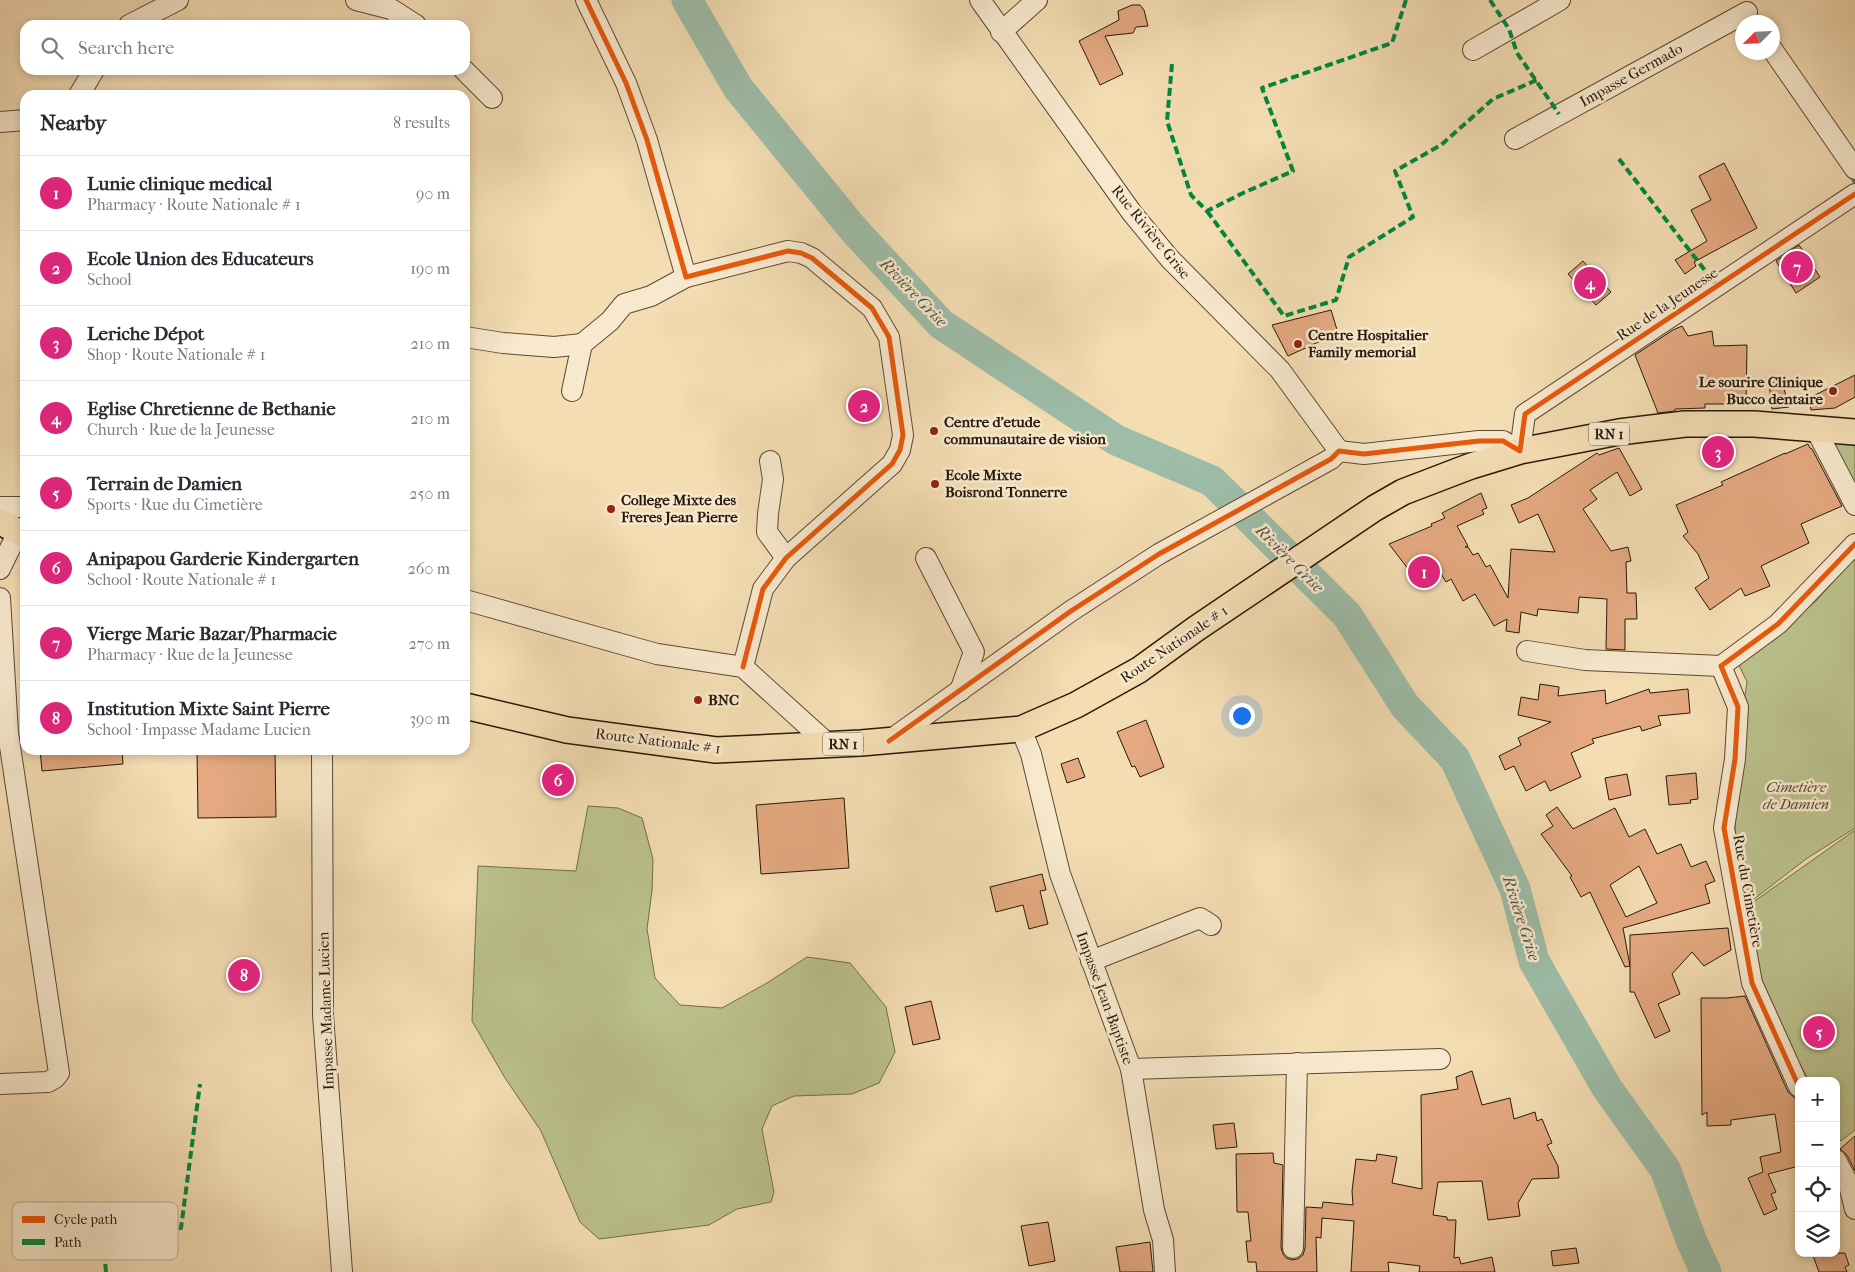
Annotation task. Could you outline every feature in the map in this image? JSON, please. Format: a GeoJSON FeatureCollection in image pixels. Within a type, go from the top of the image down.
{"type":"FeatureCollection","features":[{"type":"Feature","properties":{"kind":"main road","name":"Route Nationale # 1"},"geometry":{"type":"LineString","coordinates":[[470,707],[567,730],[716,750],[889,741],[1021,729],[1076,706],[1139,670],[1197,628],[1375,508],[1404,492],[1471,466],[1520,451],[1619,432],[1685,424],[1754,424],[1855,432]]}},
{"type":"Feature","properties":{"kind":"street"},"geometry":{"type":"LineString","coordinates":[[139,20],[178,0]]}},
{"type":"Feature","properties":{"kind":"street"},"geometry":{"type":"LineString","coordinates":[[356,0],[391,9],[408,20]]}},
{"type":"Feature","properties":{"kind":"street"},"geometry":{"type":"LineString","coordinates":[[586,0],[626,83],[647,140],[686,278]]}},
{"type":"Feature","properties":{"kind":"street","name":"Rue Rivière Grise"},"geometry":{"type":"LineString","coordinates":[[980,0],[1001,32],[1145,229],[1170,259],[1280,370],[1335,455]]}},
{"type":"Feature","properties":{"kind":"street"},"geometry":{"type":"LineString","coordinates":[[1001,32],[1037,0]]}},
{"type":"Feature","properties":{"kind":"street"},"geometry":{"type":"LineString","coordinates":[[1473,50],[1560,0]]}},
{"type":"Feature","properties":{"kind":"street","name":"Impasse Germado"},"geometry":{"type":"LineString","coordinates":[[1516,139],[1747,12]]}},
{"type":"Feature","properties":{"kind":"street"},"geometry":{"type":"LineString","coordinates":[[1780,60],[1855,169]]}},
{"type":"Feature","properties":{"kind":"street"},"geometry":{"type":"LineString","coordinates":[[82,90],[91,75]]}},
{"type":"Feature","properties":{"kind":"street"},"geometry":{"type":"LineString","coordinates":[[469,75],[492,98]]}},
{"type":"Feature","properties":{"kind":"street"},"geometry":{"type":"LineString","coordinates":[[0,122],[20,120]]}},
{"type":"Feature","properties":{"kind":"street","name":"Rue de la Jeunesse"},"geometry":{"type":"LineString","coordinates":[[1520,451],[1525,414],[1855,194]]}},
{"type":"Feature","properties":{"kind":"street"},"geometry":{"type":"LineString","coordinates":[[470,338],[503,343],[554,347],[582,344],[610,321],[624,304],[651,296],[686,278],[788,251],[812,258],[872,308],[889,336],[903,435],[900,450],[892,464],[786,558],[763,588],[743,668]]}},
{"type":"Feature","properties":{"kind":"street"},"geometry":{"type":"LineString","coordinates":[[572,391],[582,344]]}},
{"type":"Feature","properties":{"kind":"street"},"geometry":{"type":"LineString","coordinates":[[1816,430],[1855,505]]}},
{"type":"Feature","properties":{"kind":"street"},"geometry":{"type":"LineString","coordinates":[[889,741],[1071,611],[1159,554],[1335,455],[1364,454],[1479,441],[1504,441],[1520,451]]}},
{"type":"Feature","properties":{"kind":"street"},"geometry":{"type":"LineString","coordinates":[[770,461],[773,479],[767,532],[786,558]]}},
{"type":"Feature","properties":{"kind":"street"},"geometry":{"type":"LineString","coordinates":[[0,507],[20,507]]}},
{"type":"Feature","properties":{"kind":"street"},"geometry":{"type":"LineString","coordinates":[[0,569],[14,530]]}},
{"type":"Feature","properties":{"kind":"street"},"geometry":{"type":"LineString","coordinates":[[1528,651],[1585,660],[1721,666],[1778,624],[1855,544]]}},
{"type":"Feature","properties":{"kind":"street"},"geometry":{"type":"LineString","coordinates":[[926,558],[974,652],[960,691]]}},
{"type":"Feature","properties":{"kind":"street"},"geometry":{"type":"LineString","coordinates":[[0,598],[4,734],[59,1073],[48,1082],[0,1084]]}},
{"type":"Feature","properties":{"kind":"street"},"geometry":{"type":"LineString","coordinates":[[470,601],[657,654],[743,668],[829,745]]}},
{"type":"Feature","properties":{"kind":"street","name":"Rue du Cimetière"},"geometry":{"type":"LineString","coordinates":[[1721,666],[1738,707],[1735,759],[1724,828],[1752,983],[1795,1078]]}},
{"type":"Feature","properties":{"kind":"street","name":"Impasse Jean-Baptiste"},"geometry":{"type":"LineString","coordinates":[[1021,729],[1031,754],[1060,874],[1131,1069],[1154,1210],[1163,1240],[1165,1272]]}},
{"type":"Feature","properties":{"kind":"street","name":"Impasse Madame Lucien"},"geometry":{"type":"LineString","coordinates":[[322,755],[323,1015],[342,1272]]}},
{"type":"Feature","properties":{"kind":"street"},"geometry":{"type":"LineString","coordinates":[[1091,961],[1200,918],[1210,925]]}},
{"type":"Feature","properties":{"kind":"street"},"geometry":{"type":"LineString","coordinates":[[1131,1069],[1440,1059]]}},
{"type":"Feature","properties":{"kind":"street"},"geometry":{"type":"LineString","coordinates":[[1293,1248],[1297,1063]]}},
{"type":"Feature","properties":{"kind":"street"},"geometry":{"type":"LineString","coordinates":[[1840,1167],[1849,1185],[1855,1209]]}},
{"type":"Feature","properties":{"kind":"green space"},"geometry":{"type":"Polygon","coordinates":[[[1825,442],[1855,443],[1855,492],[1825,442]]]}},
{"type":"Feature","properties":{"kind":"green space","name":"Cimetière de Damien"},"geometry":{"type":"Polygon","coordinates":[[[1855,558],[1855,828],[1806,859],[1749,903],[1742,913],[1735,845],[1735,803],[1742,716],[1747,682],[1737,661],[1767,643],[1816,601],[1855,558]]]}},
{"type":"Feature","properties":{"kind":"green space"},"geometry":{"type":"Polygon","coordinates":[[[588,806],[618,808],[642,818],[653,859],[652,890],[647,929],[655,978],[680,1005],[722,1008],[767,983],[807,957],[850,963],[886,1007],[895,1052],[879,1083],[852,1094],[794,1096],[772,1106],[762,1129],[774,1192],[771,1202],[737,1209],[709,1225],[599,1239],[580,1222],[541,1131],[505,1078],[472,1021],[478,866],[576,871],[588,806]]]}},
{"type":"Feature","properties":{"kind":"green space"},"geometry":{"type":"Polygon","coordinates":[[[1855,830],[1855,1130],[1841,1141],[1840,1077],[1807,1077],[1757,984],[1747,910],[1749,905],[1855,830]]]}},
{"type":"Feature","properties":{"kind":"building"},"geometry":{"type":"Polygon","coordinates":[[[1132,5],[1140,5],[1144,10],[1148,26],[1136,27],[1133,33],[1105,36],[1123,74],[1100,85],[1079,41],[1119,20],[1118,11],[1132,5]]]}},
{"type":"Feature","properties":{"kind":"building"},"geometry":{"type":"Polygon","coordinates":[[[1724,163],[1757,228],[1694,262],[1696,266],[1685,274],[1675,260],[1707,241],[1691,210],[1711,200],[1699,176],[1724,163]]]}},
{"type":"Feature","properties":{"kind":"building"},"geometry":{"type":"Polygon","coordinates":[[[1799,245],[1820,277],[1796,293],[1776,261],[1799,245]]]}},
{"type":"Feature","properties":{"kind":"building"},"geometry":{"type":"Polygon","coordinates":[[[1583,261],[1611,292],[1596,305],[1568,274],[1583,261]]]}},
{"type":"Feature","properties":{"kind":"building","name":"Centre Hospitalier Family memorial"},"geometry":{"type":"Polygon","coordinates":[[[1331,310],[1338,333],[1288,356],[1272,325],[1331,310]]]}},
{"type":"Feature","properties":{"kind":"building"},"geometry":{"type":"Polygon","coordinates":[[[1682,326],[1688,336],[1712,331],[1714,346],[1747,345],[1746,404],[1705,404],[1705,408],[1675,409],[1675,411],[1658,413],[1635,355],[1682,326]]]}},
{"type":"Feature","properties":{"kind":"building","name":"Le sourire Clinique Bucco dentaire"},"geometry":{"type":"Polygon","coordinates":[[[1855,375],[1855,397],[1835,408],[1811,410],[1809,398],[1855,375]]]}},
{"type":"Feature","properties":{"kind":"building"},"geometry":{"type":"Polygon","coordinates":[[[1782,381],[1789,407],[1772,409],[1769,383],[1782,381]]]}},
{"type":"Feature","properties":{"kind":"building"},"geometry":{"type":"Polygon","coordinates":[[[1808,444],[1842,506],[1801,524],[1809,543],[1761,566],[1770,586],[1745,596],[1741,588],[1710,610],[1695,588],[1709,578],[1698,554],[1683,536],[1688,532],[1676,505],[1723,485],[1721,482],[1808,444]]]}},
{"type":"Feature","properties":{"kind":"building"},"geometry":{"type":"Polygon","coordinates":[[[1619,448],[1642,489],[1630,496],[1617,472],[1590,490],[1597,499],[1583,509],[1611,551],[1628,547],[1631,561],[1626,562],[1627,593],[1636,593],[1637,619],[1625,619],[1625,650],[1606,649],[1607,599],[1579,597],[1578,613],[1538,609],[1537,616],[1521,612],[1519,633],[1506,631],[1507,619],[1494,626],[1475,594],[1463,601],[1451,579],[1446,582],[1432,559],[1412,574],[1389,544],[1432,526],[1431,524],[1445,518],[1442,513],[1481,493],[1487,508],[1482,510],[1484,514],[1457,526],[1468,546],[1465,547],[1468,547],[1473,555],[1478,553],[1486,567],[1490,565],[1508,598],[1511,549],[1555,552],[1538,514],[1519,523],[1511,505],[1528,498],[1597,453],[1599,455],[1619,448]]]}},
{"type":"Feature","properties":{"kind":"building"},"geometry":{"type":"Polygon","coordinates":[[[1540,684],[1559,687],[1558,696],[1605,690],[1606,704],[1649,689],[1650,693],[1688,689],[1690,713],[1658,716],[1661,725],[1642,731],[1640,726],[1592,739],[1594,743],[1571,753],[1581,777],[1550,791],[1545,781],[1526,791],[1514,766],[1505,770],[1499,756],[1521,745],[1518,738],[1551,722],[1518,715],[1521,697],[1538,700],[1540,684]]]}},
{"type":"Feature","properties":{"kind":"building"},"geometry":{"type":"Polygon","coordinates":[[[1146,720],[1164,767],[1140,777],[1135,766],[1132,767],[1117,732],[1146,720]]]}},
{"type":"Feature","properties":{"kind":"building"},"geometry":{"type":"Polygon","coordinates":[[[40,755],[122,755],[123,764],[42,771],[40,755]]]}},
{"type":"Feature","properties":{"kind":"building"},"geometry":{"type":"Polygon","coordinates":[[[197,755],[275,755],[276,817],[198,818],[197,755]]]}},
{"type":"Feature","properties":{"kind":"building"},"geometry":{"type":"Polygon","coordinates":[[[1078,758],[1085,777],[1067,783],[1061,764],[1078,758]]]}},
{"type":"Feature","properties":{"kind":"building"},"geometry":{"type":"Polygon","coordinates":[[[1696,773],[1698,799],[1690,800],[1691,803],[1669,805],[1666,776],[1696,773]]]}},
{"type":"Feature","properties":{"kind":"building"},"geometry":{"type":"Polygon","coordinates":[[[1627,774],[1631,795],[1609,800],[1605,778],[1627,774]]]}},
{"type":"Feature","properties":{"kind":"building"},"geometry":{"type":"Polygon","coordinates":[[[844,798],[849,868],[761,874],[756,805],[844,798]]]}},
{"type":"Feature","properties":{"kind":"building"},"geometry":{"type":"Polygon","coordinates":[[[1557,807],[1573,829],[1615,808],[1629,837],[1645,829],[1657,854],[1681,844],[1691,867],[1706,861],[1715,881],[1705,885],[1710,903],[1623,928],[1630,966],[1625,967],[1590,892],[1581,897],[1570,877],[1572,876],[1541,834],[1553,826],[1546,815],[1557,807]],[[1639,866],[1610,885],[1626,917],[1657,903],[1639,866]]]}},
{"type":"Feature","properties":{"kind":"building"},"geometry":{"type":"Polygon","coordinates":[[[1042,874],[1046,890],[1040,891],[1048,924],[1029,929],[1023,905],[996,912],[990,887],[1042,874]]]}},
{"type":"Feature","properties":{"kind":"building"},"geometry":{"type":"Polygon","coordinates":[[[1728,928],[1731,950],[1704,966],[1692,952],[1672,974],[1680,994],[1658,1004],[1670,1031],[1655,1038],[1634,992],[1630,992],[1630,935],[1728,928]]]}},
{"type":"Feature","properties":{"kind":"building"},"geometry":{"type":"Polygon","coordinates":[[[1745,996],[1788,1092],[1795,1098],[1795,1167],[1768,1174],[1776,1192],[1771,1194],[1777,1209],[1764,1215],[1748,1178],[1763,1172],[1760,1157],[1781,1152],[1775,1114],[1731,1120],[1731,1125],[1707,1126],[1707,1112],[1702,1115],[1701,998],[1745,996]]]}},
{"type":"Feature","properties":{"kind":"building"},"geometry":{"type":"Polygon","coordinates":[[[931,1001],[940,1039],[913,1045],[905,1007],[931,1001]]]}},
{"type":"Feature","properties":{"kind":"building"},"geometry":{"type":"Polygon","coordinates":[[[1472,1071],[1482,1105],[1510,1098],[1514,1119],[1535,1112],[1537,1121],[1542,1119],[1552,1143],[1547,1145],[1558,1166],[1559,1178],[1532,1179],[1518,1203],[1520,1216],[1488,1220],[1482,1181],[1438,1182],[1433,1215],[1447,1217],[1447,1220],[1456,1220],[1454,1258],[1459,1257],[1461,1264],[1492,1257],[1495,1272],[1419,1272],[1420,1266],[1388,1262],[1389,1272],[1351,1272],[1354,1221],[1322,1218],[1321,1238],[1316,1237],[1317,1272],[1257,1272],[1256,1262],[1248,1262],[1246,1241],[1251,1241],[1248,1212],[1237,1212],[1236,1154],[1273,1153],[1274,1163],[1283,1165],[1281,1248],[1286,1258],[1298,1259],[1303,1255],[1305,1248],[1306,1207],[1322,1208],[1323,1202],[1353,1205],[1352,1191],[1356,1159],[1376,1161],[1377,1154],[1397,1157],[1392,1183],[1422,1189],[1421,1095],[1458,1089],[1456,1077],[1472,1071]]]}},
{"type":"Feature","properties":{"kind":"building"},"geometry":{"type":"Polygon","coordinates":[[[1234,1123],[1237,1147],[1216,1149],[1213,1125],[1234,1123]]]}},
{"type":"Feature","properties":{"kind":"building"},"geometry":{"type":"Polygon","coordinates":[[[1855,1136],[1855,1171],[1847,1155],[1840,1149],[1855,1136]]]}},
{"type":"Feature","properties":{"kind":"building"},"geometry":{"type":"Polygon","coordinates":[[[1048,1222],[1055,1261],[1029,1266],[1021,1226],[1048,1222]]]}},
{"type":"Feature","properties":{"kind":"building"},"geometry":{"type":"Polygon","coordinates":[[[1150,1242],[1153,1272],[1120,1272],[1116,1247],[1150,1242]]]}},
{"type":"Feature","properties":{"kind":"building"},"geometry":{"type":"Polygon","coordinates":[[[1576,1248],[1579,1263],[1553,1266],[1551,1251],[1576,1248]]]}},
{"type":"Feature","properties":{"kind":"building"},"geometry":{"type":"Polygon","coordinates":[[[1840,1253],[1845,1253],[1849,1265],[1845,1267],[1847,1272],[1819,1272],[1813,1257],[1840,1257],[1840,1253]]]}},
{"type":"Feature","properties":{"kind":"waterway","name":"Rivière Grise"},"geometry":{"type":"LineString","coordinates":[[687,0],[738,88],[854,230],[941,324],[1116,440],[1212,481],[1347,615],[1405,706],[1455,759],[1515,889],[1534,961],[1607,1088],[1665,1169],[1692,1242],[1706,1272]]}},
{"type":"Feature","properties":{"kind":"waterway"},"geometry":{"type":"LineString","coordinates":[[1851,173],[1855,182]]}},
{"type":"Feature","properties":{"kind":"marked path"},"geometry":{"type":"LineString","coordinates":[[1172,64],[1167,121],[1191,195],[1207,211],[1293,171],[1262,88],[1392,43],[1406,0]]}},
{"type":"Feature","properties":{"kind":"marked path"},"geometry":{"type":"LineString","coordinates":[[1490,0],[1509,29],[1517,53],[1559,114]]}},
{"type":"Feature","properties":{"kind":"marked path"},"geometry":{"type":"LineString","coordinates":[[1207,211],[1284,316],[1336,300],[1349,257],[1413,217],[1395,171],[1441,145],[1493,99],[1537,80]]}},
{"type":"Feature","properties":{"kind":"marked path"},"geometry":{"type":"LineString","coordinates":[[1619,159],[1717,286]]}},
{"type":"Feature","properties":{"kind":"marked path"},"geometry":{"type":"LineString","coordinates":[[178,1228],[181,1228],[200,1084]]}},
{"type":"Feature","properties":{"kind":"marked path"},"geometry":{"type":"LineString","coordinates":[[105,1260],[106,1272]]}},
{"type":"Feature","properties":{"kind":"cycle path"},"geometry":{"type":"LineString","coordinates":[[586,0],[626,83],[647,140],[686,277],[788,251],[801,253],[812,258],[872,308],[889,337],[903,435],[900,450],[892,464],[786,558],[763,589],[743,667]]}},
{"type":"Feature","properties":{"kind":"cycle path"},"geometry":{"type":"LineString","coordinates":[[889,741],[1071,611],[1159,554],[1331,459],[1339,451],[1364,454],[1479,441],[1503,441],[1520,451],[1525,414],[1855,194]]}},
{"type":"Feature","properties":{"kind":"cycle path"},"geometry":{"type":"LineString","coordinates":[[1795,1078],[1752,983],[1724,828],[1735,759],[1738,707],[1721,666],[1778,624],[1855,544]]}},
{"type":"Feature","properties":{"kind":"place","name":"Vierge Marie Bazar/Pharmacie"},"geometry":{"type":"Point","coordinates":[1797,267]}},
{"type":"Feature","properties":{"kind":"place","name":"Eglise Chretienne de Bethanie"},"geometry":{"type":"Point","coordinates":[1590,283]}},
{"type":"Feature","properties":{"kind":"place","name":"Centre Hospitalier Family memorial"},"geometry":{"type":"Point","coordinates":[1298,344]}},
{"type":"Feature","properties":{"kind":"place","name":"Le sourire Clinique Bucco dentaire"},"geometry":{"type":"Point","coordinates":[1833,391]}},
{"type":"Feature","properties":{"kind":"place","name":"Ecole Union des Educateurs"},"geometry":{"type":"Point","coordinates":[864,406]}},
{"type":"Feature","properties":{"kind":"place","name":"Centre d'etude communautaire de vision"},"geometry":{"type":"Point","coordinates":[934,431]}},
{"type":"Feature","properties":{"kind":"place","name":"Leriche Dépot"},"geometry":{"type":"Point","coordinates":[1718,452]}},
{"type":"Feature","properties":{"kind":"place","name":"Ecole Mixte Boisrond Tonnerre"},"geometry":{"type":"Point","coordinates":[935,484]}},
{"type":"Feature","properties":{"kind":"place","name":"College Mixte des Freres Jean Pierre"},"geometry":{"type":"Point","coordinates":[611,509]}},
{"type":"Feature","properties":{"kind":"place","name":"Lunie clinique medical"},"geometry":{"type":"Point","coordinates":[1424,572]}},
{"type":"Feature","properties":{"kind":"place","name":"BNC"},"geometry":{"type":"Point","coordinates":[698,700]}},
{"type":"Feature","properties":{"kind":"place","name":"Anipapou Garderie Kindergarten"},"geometry":{"type":"Point","coordinates":[558,780]}},
{"type":"Feature","properties":{"kind":"place","name":"Institution Mixte Saint Pierre"},"geometry":{"type":"Point","coordinates":[244,975]}},
{"type":"Feature","properties":{"kind":"place","name":"Terrain de Damien"},"geometry":{"type":"Point","coordinates":[1819,1032]}}]}
